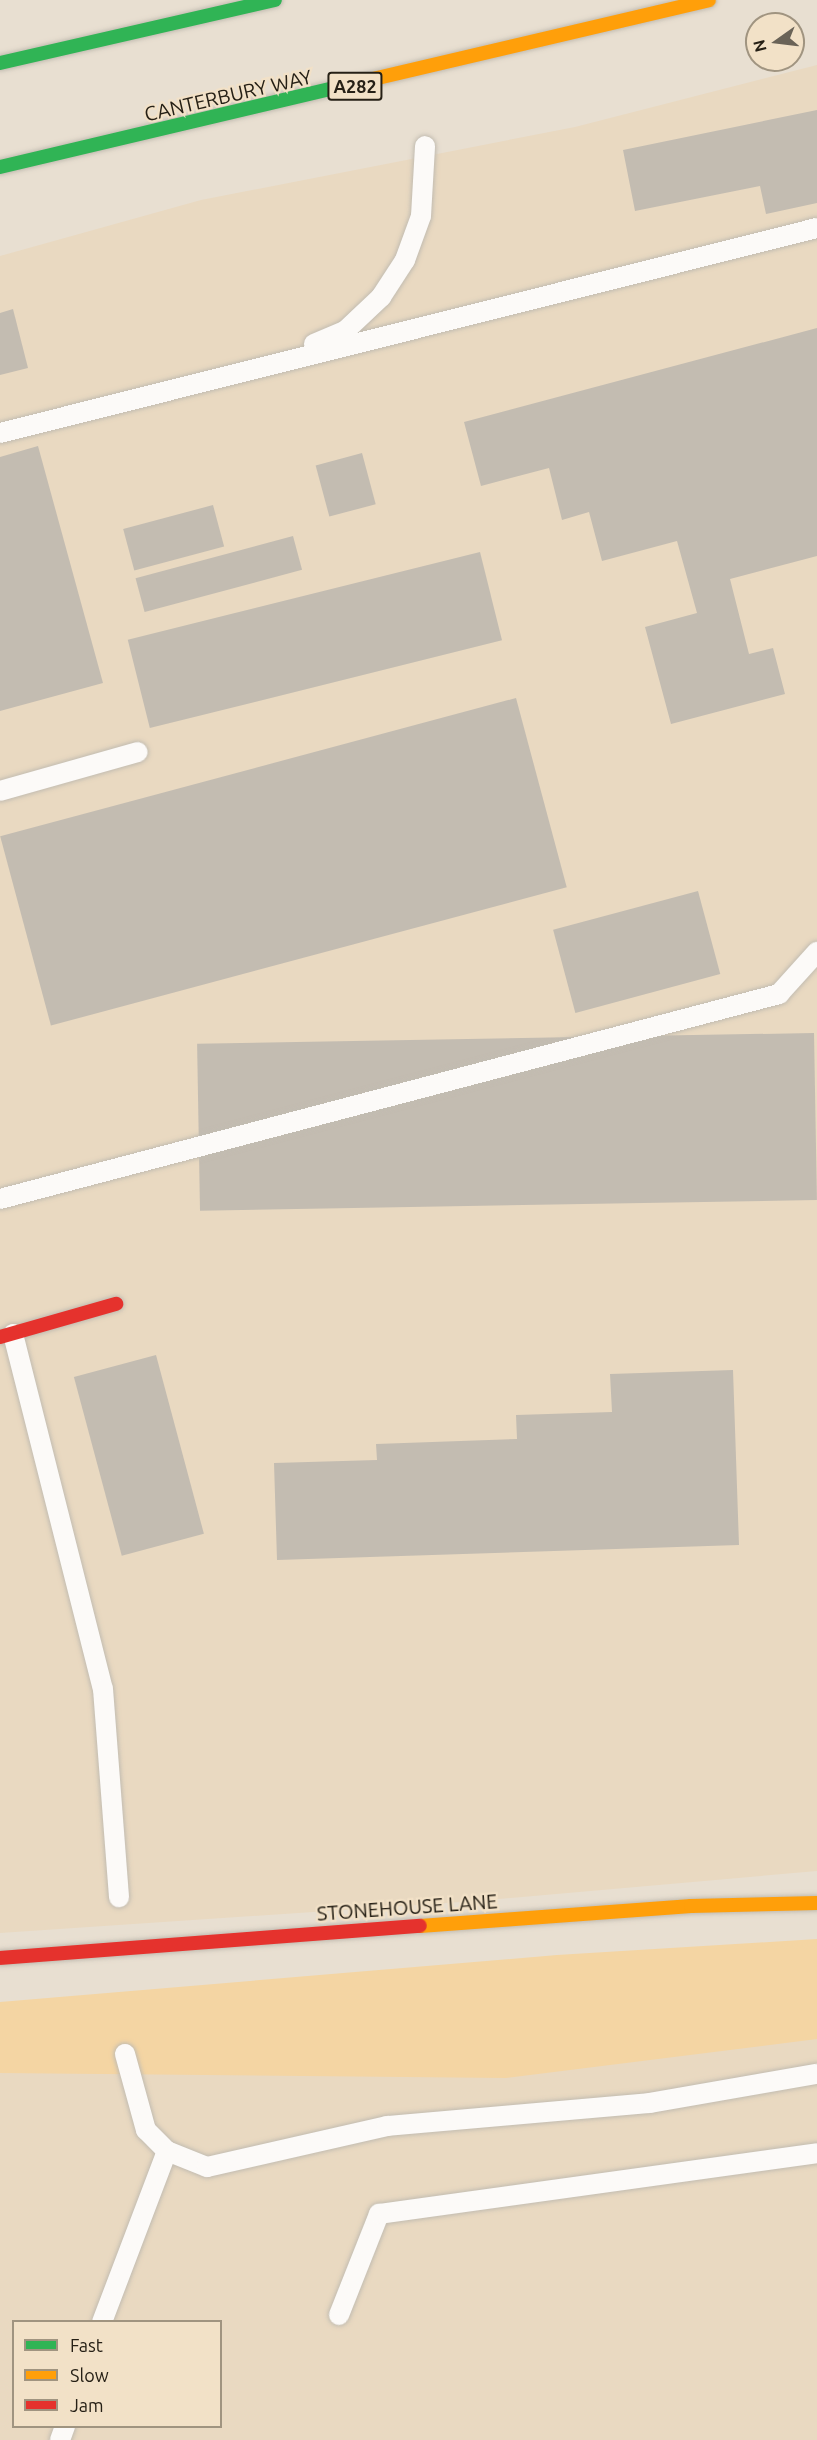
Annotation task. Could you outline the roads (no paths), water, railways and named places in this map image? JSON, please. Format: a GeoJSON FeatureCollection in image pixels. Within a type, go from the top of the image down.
{"type":"FeatureCollection","features":[{"type":"Feature","properties":{"kind":"main road"},"geometry":{"type":"LineString","coordinates":[[0,63],[182,24],[275,0]]}},
{"type":"Feature","properties":{"kind":"main road","name":"CANTERBURY WAY"},"geometry":{"type":"LineString","coordinates":[[0,167],[709,0]]}},
{"type":"Feature","properties":{"kind":"main road"},"geometry":{"type":"LineString","coordinates":[[7,1335],[116,1304]]}},
{"type":"Feature","properties":{"kind":"main road","name":"STONEHOUSE LANE"},"geometry":{"type":"LineString","coordinates":[[0,1958],[691,1906],[817,1903]]}},
{"type":"Feature","properties":{"kind":"lane"},"geometry":{"type":"LineString","coordinates":[[182,24],[226,0]]}},
{"type":"Feature","properties":{"kind":"lane"},"geometry":{"type":"LineString","coordinates":[[242,372],[345,331],[381,297],[405,260],[421,216],[425,146]]}},
{"type":"Feature","properties":{"kind":"lane"},"geometry":{"type":"LineString","coordinates":[[0,433],[817,228]]}},
{"type":"Feature","properties":{"kind":"lane"},"geometry":{"type":"LineString","coordinates":[[0,791],[138,752]]}},
{"type":"Feature","properties":{"kind":"lane"},"geometry":{"type":"LineString","coordinates":[[0,1200],[779,994],[817,952]]}},
{"type":"Feature","properties":{"kind":"lane"},"geometry":{"type":"LineString","coordinates":[[7,1335],[102,1689],[119,1897]]}},
{"type":"Feature","properties":{"kind":"lane"},"geometry":{"type":"LineString","coordinates":[[125,2054],[146,2130],[167,2151],[207,2167],[387,2126],[650,2103],[817,2073]]}},
{"type":"Feature","properties":{"kind":"lane"},"geometry":{"type":"LineString","coordinates":[[103,2320],[167,2151]]}},
{"type":"Feature","properties":{"kind":"lane"},"geometry":{"type":"LineString","coordinates":[[339,2315],[379,2214],[817,2153]]}}]}
